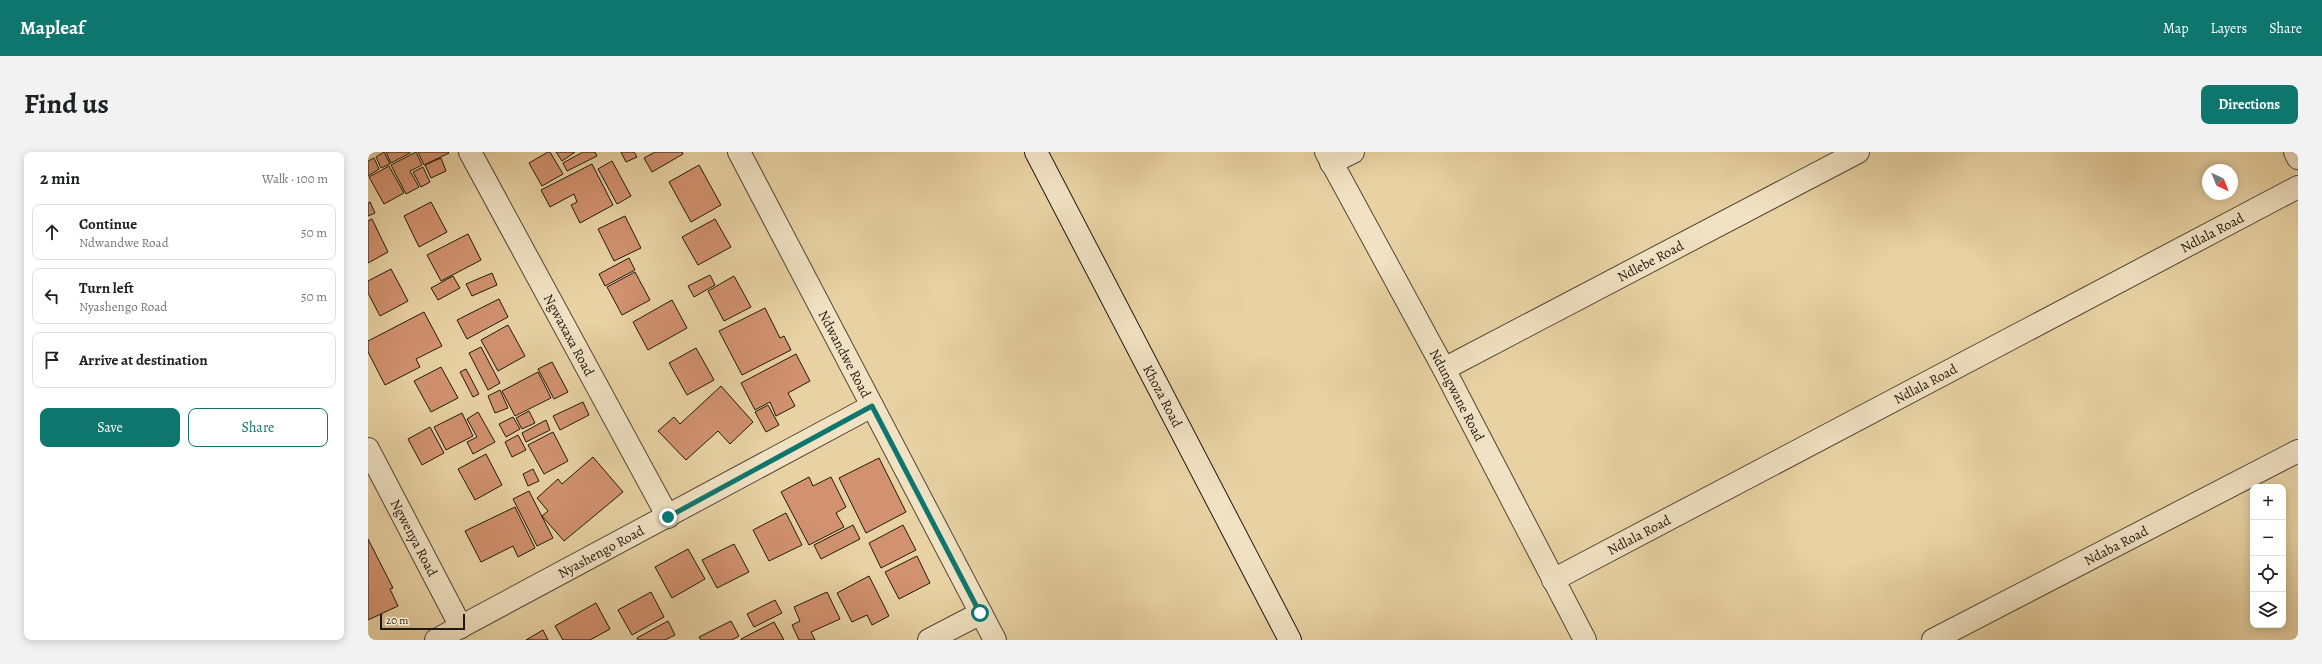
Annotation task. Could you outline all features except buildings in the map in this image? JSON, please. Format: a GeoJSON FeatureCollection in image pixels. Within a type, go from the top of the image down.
{"type":"FeatureCollection","features":[{"type":"Feature","properties":{"kind":"street","name":"Ngwaxaxa Road"},"geometry":{"type":"LineString","coordinates":[[470,152],[668,517]]}},
{"type":"Feature","properties":{"kind":"street","name":"Ndwandwe Road"},"geometry":{"type":"LineString","coordinates":[[740,152],[995,640]]}},
{"type":"Feature","properties":{"kind":"street","name":"Khoza Road"},"geometry":{"type":"LineString","coordinates":[[1036,152],[1290,640]]}},
{"type":"Feature","properties":{"kind":"street"},"geometry":{"type":"LineString","coordinates":[[1329,157],[1353,152]]}},
{"type":"Feature","properties":{"kind":"street","name":"Ndlebe Road"},"geometry":{"type":"LineString","coordinates":[[1444,369],[1858,152]]}},
{"type":"Feature","properties":{"kind":"street"},"geometry":{"type":"LineString","coordinates":[[2295,152],[2298,158]]}},
{"type":"Feature","properties":{"kind":"street","name":"Ndungwane Road"},"geometry":{"type":"LineString","coordinates":[[1329,157],[1444,369],[1585,640]]}},
{"type":"Feature","properties":{"kind":"street","name":"Ndlala Road"},"geometry":{"type":"LineString","coordinates":[[1553,580],[2298,187]]}},
{"type":"Feature","properties":{"kind":"street","name":"Nyashengo Road"},"geometry":{"type":"LineString","coordinates":[[436,640],[668,517],[872,406]]}},
{"type":"Feature","properties":{"kind":"street","name":"Ngwenya Road"},"geometry":{"type":"LineString","coordinates":[[368,449],[461,627]]}},
{"type":"Feature","properties":{"kind":"street","name":"Ndaba Road"},"geometry":{"type":"LineString","coordinates":[[1933,640],[2298,451]]}},
{"type":"Feature","properties":{"kind":"street"},"geometry":{"type":"LineString","coordinates":[[929,640],[980,613]]}},
{"type":"Feature","properties":{"kind":"route"},"geometry":{"type":"LineString","coordinates":[[668,517],[872,406],[980,613]]}}]}
